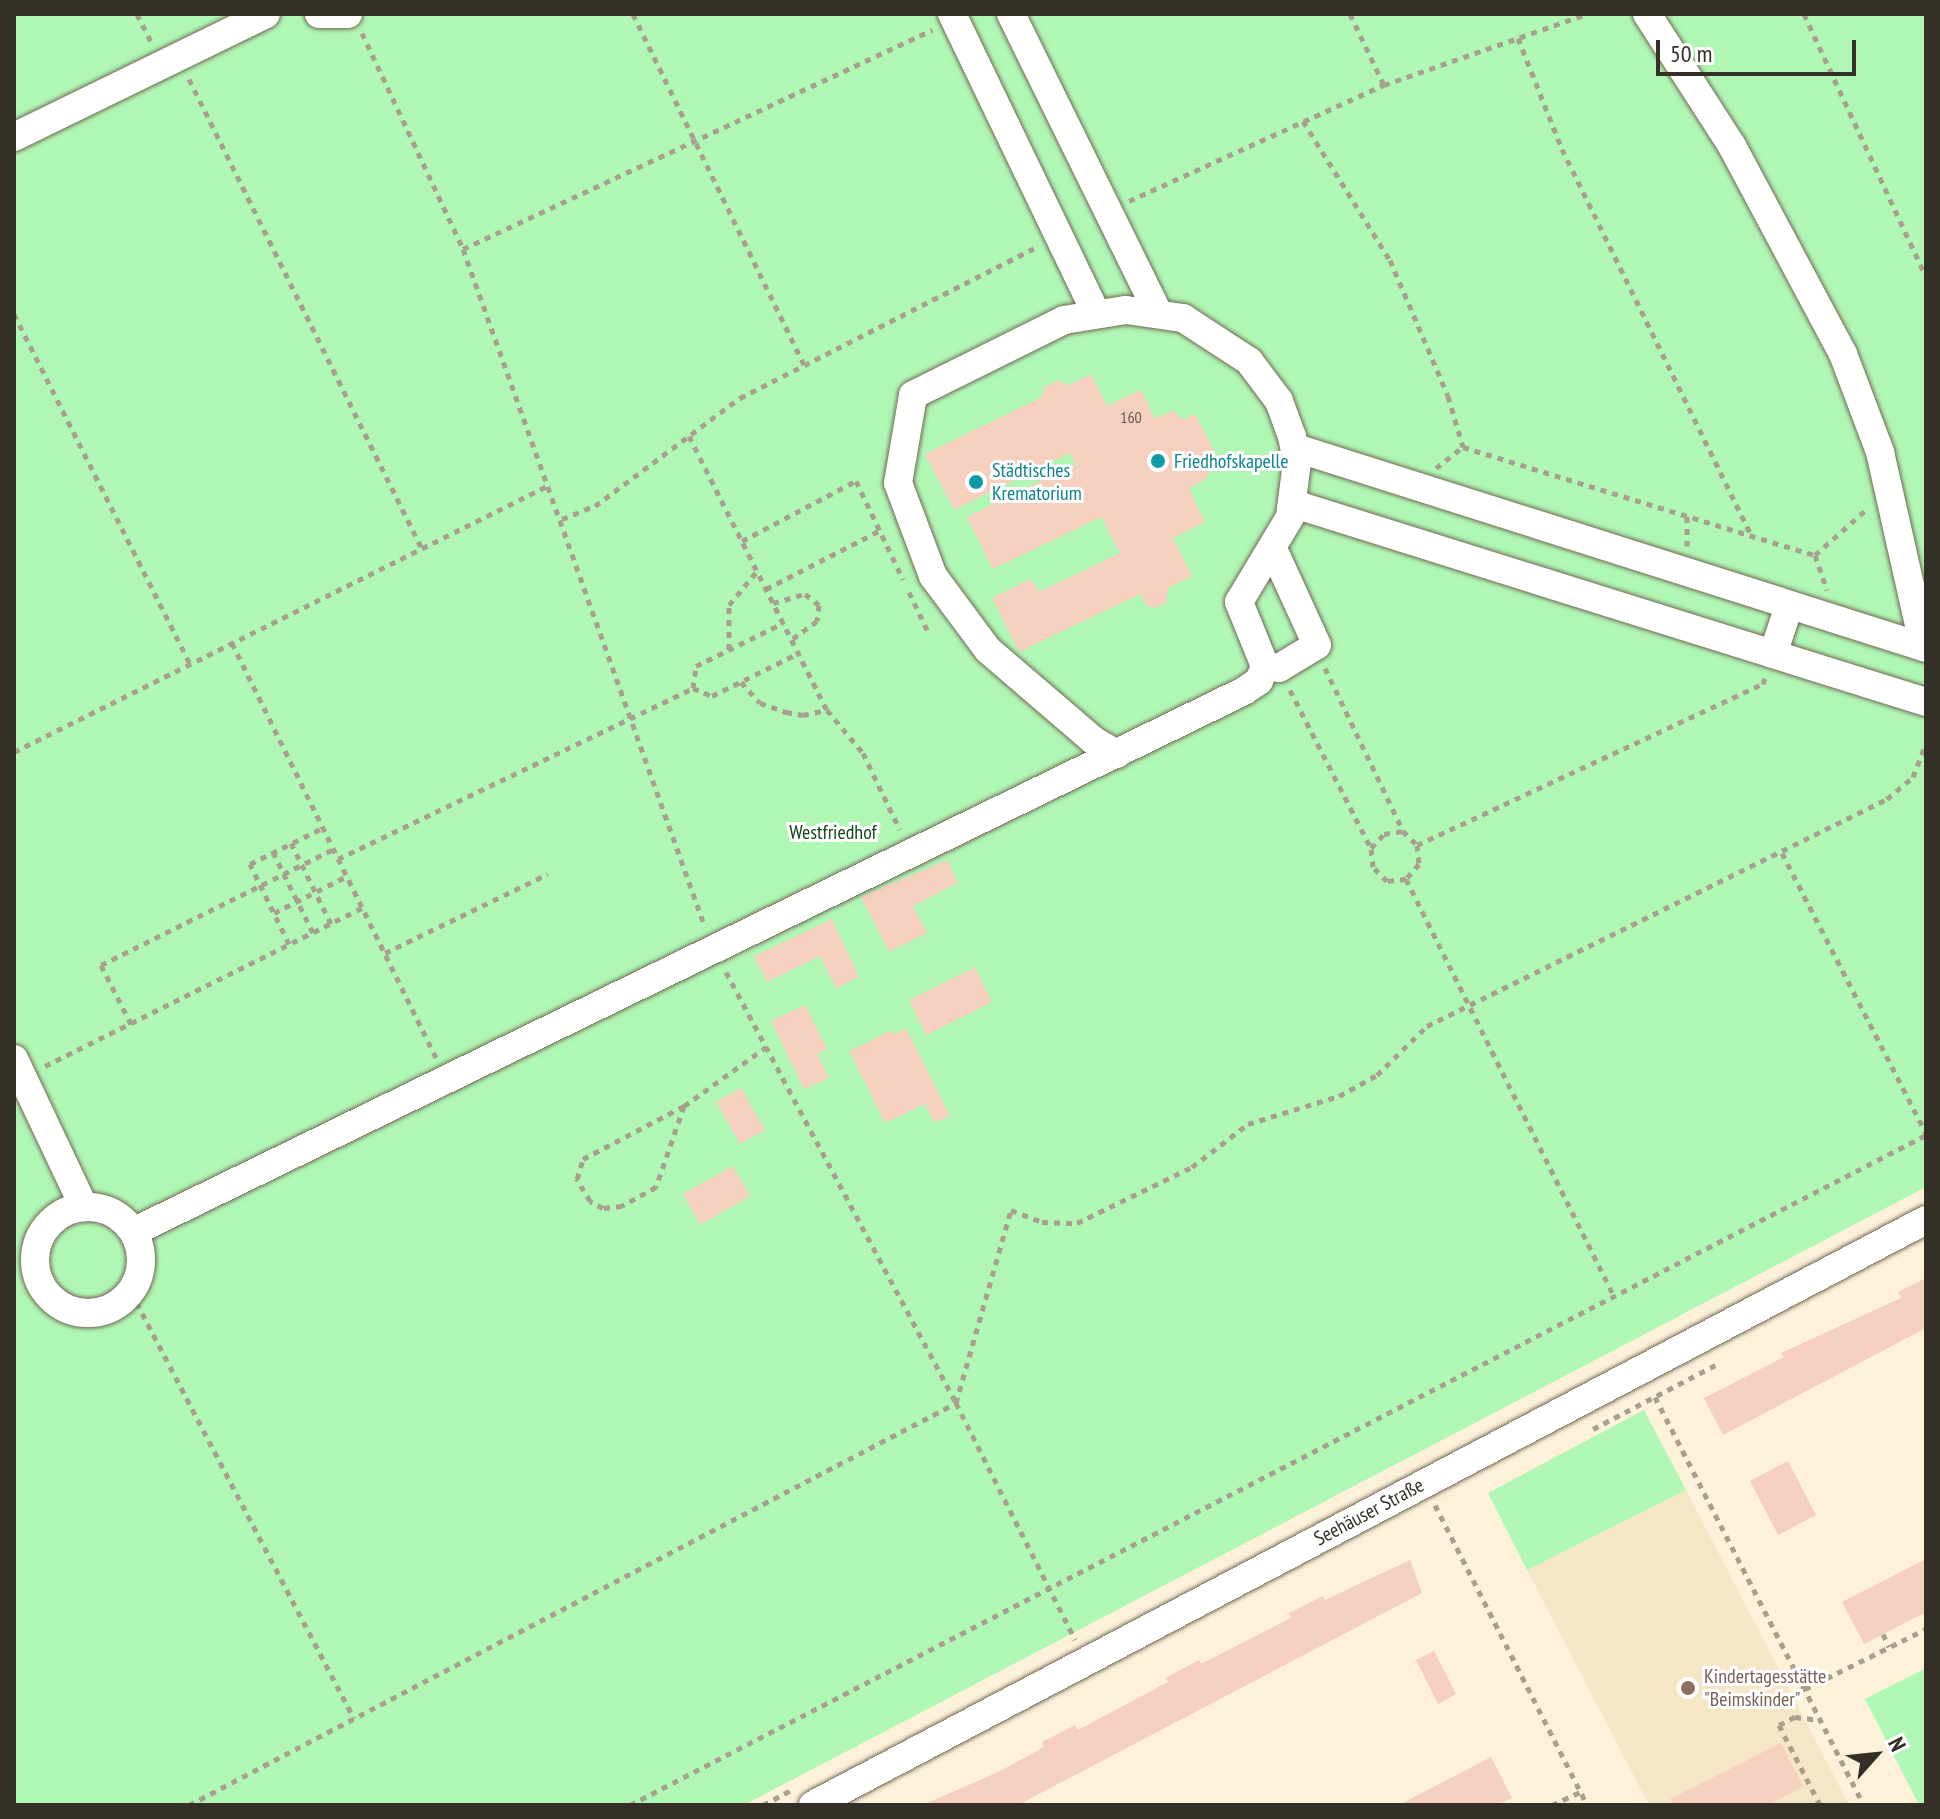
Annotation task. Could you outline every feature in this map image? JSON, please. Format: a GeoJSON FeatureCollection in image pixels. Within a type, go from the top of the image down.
{"type":"FeatureCollection","features":[{"type":"Feature","properties":{"kind":"street"},"geometry":{"type":"LineString","coordinates":[[14,137],[266,14]]}},
{"type":"Feature","properties":{"kind":"street"},"geometry":{"type":"LineString","coordinates":[[319,14],[354,21]]}},
{"type":"Feature","properties":{"kind":"street"},"geometry":{"type":"LineString","coordinates":[[1011,14],[1157,311]]}},
{"type":"Feature","properties":{"kind":"street"},"geometry":{"type":"LineString","coordinates":[[1296,448],[1925,647],[1889,490],[1869,419],[1828,322],[1732,146],[1647,14]]}},
{"type":"Feature","properties":{"kind":"street"},"geometry":{"type":"LineString","coordinates":[[953,17],[1096,313]]}},
{"type":"Feature","properties":{"kind":"street"},"geometry":{"type":"LineString","coordinates":[[1117,754],[1093,740],[982,644],[933,576],[897,475],[908,404],[920,388],[1054,323],[1096,313],[1157,311],[1207,329],[1249,361],[1279,401],[1296,448],[1294,504],[1274,551],[1239,602],[1272,667]]}},
{"type":"Feature","properties":{"kind":"street"},"geometry":{"type":"LineString","coordinates":[[1294,504],[1926,702]]}},
{"type":"Feature","properties":{"kind":"street"},"geometry":{"type":"LineString","coordinates":[[133,1232],[1250,688],[1272,667],[1315,649],[1315,637],[1274,551]]}},
{"type":"Feature","properties":{"kind":"street"},"geometry":{"type":"LineString","coordinates":[[1773,654],[1789,606]]}},
{"type":"Feature","properties":{"kind":"street"},"geometry":{"type":"LineString","coordinates":[[19,1068],[84,1207]]}},
{"type":"Feature","properties":{"kind":"street"},"geometry":{"type":"LineString","coordinates":[[84,1207],[104,1209],[133,1232],[141,1257],[131,1292],[108,1310],[90,1314],[65,1309],[39,1282],[34,1265],[43,1230],[66,1211],[84,1207]]}},
{"type":"Feature","properties":{"kind":"street","name":"Seehäuser Straße"},"geometry":{"type":"LineString","coordinates":[[813,1805],[1926,1220]]}},
{"type":"Feature","properties":{"kind":"path"},"geometry":{"type":"LineString","coordinates":[[633,14],[804,364]]}},
{"type":"Feature","properties":{"kind":"path"},"geometry":{"type":"LineString","coordinates":[[1350,14],[1384,85]]}},
{"type":"Feature","properties":{"kind":"path"},"geometry":{"type":"LineString","coordinates":[[1108,211],[1384,85],[1587,14]]}},
{"type":"Feature","properties":{"kind":"path"},"geometry":{"type":"LineString","coordinates":[[1804,14],[1926,277]]}},
{"type":"Feature","properties":{"kind":"path"},"geometry":{"type":"LineString","coordinates":[[463,249],[953,17]]}},
{"type":"Feature","properties":{"kind":"path"},"geometry":{"type":"LineString","coordinates":[[354,21],[463,249],[551,484],[713,948],[956,1403],[1061,1614]]}},
{"type":"Feature","properties":{"kind":"path"},"geometry":{"type":"LineString","coordinates":[[1518,38],[1562,149],[1751,535]]}},
{"type":"Feature","properties":{"kind":"path"},"geometry":{"type":"LineString","coordinates":[[178,57],[422,549]]}},
{"type":"Feature","properties":{"kind":"path"},"geometry":{"type":"LineString","coordinates":[[1303,121],[1390,260],[1448,396],[1463,447],[1815,555]]}},
{"type":"Feature","properties":{"kind":"path"},"geometry":{"type":"LineString","coordinates":[[562,519],[595,506],[740,398],[1057,236]]}},
{"type":"Feature","properties":{"kind":"path"},"geometry":{"type":"LineString","coordinates":[[14,314],[190,664]]}},
{"type":"Feature","properties":{"kind":"path"},"geometry":{"type":"LineString","coordinates":[[689,436],[827,710],[863,753],[911,853]]}},
{"type":"Feature","properties":{"kind":"path"},"geometry":{"type":"LineString","coordinates":[[742,541],[856,481],[929,634]]}},
{"type":"Feature","properties":{"kind":"path"},"geometry":{"type":"LineString","coordinates":[[14,752],[551,484]]}},
{"type":"Feature","properties":{"kind":"path"},"geometry":{"type":"LineString","coordinates":[[1815,555],[1889,490]]}},
{"type":"Feature","properties":{"kind":"path"},"geometry":{"type":"LineString","coordinates":[[766,589],[879,531]]}},
{"type":"Feature","properties":{"kind":"path"},"geometry":{"type":"LineString","coordinates":[[1815,555],[1828,589],[1819,615]]}},
{"type":"Feature","properties":{"kind":"path"},"geometry":{"type":"LineString","coordinates":[[729,650],[729,605],[757,571]]}},
{"type":"Feature","properties":{"kind":"path"},"geometry":{"type":"LineString","coordinates":[[773,603],[805,594],[819,605],[817,621],[792,639]]}},
{"type":"Feature","properties":{"kind":"path"},"geometry":{"type":"LineString","coordinates":[[693,688],[696,666],[783,623]]}},
{"type":"Feature","properties":{"kind":"path"},"geometry":{"type":"LineString","coordinates":[[232,643],[446,1078]]}},
{"type":"Feature","properties":{"kind":"path"},"geometry":{"type":"LineString","coordinates":[[1272,667],[1371,848],[1373,867],[1387,881],[1406,879],[1419,864],[1417,845],[1403,831],[1315,649]]}},
{"type":"Feature","properties":{"kind":"path"},"geometry":{"type":"LineString","coordinates":[[338,859],[693,688],[712,696],[799,653]]}},
{"type":"Feature","properties":{"kind":"path"},"geometry":{"type":"LineString","coordinates":[[1417,845],[1763,684],[1773,654]]}},
{"type":"Feature","properties":{"kind":"path"},"geometry":{"type":"LineString","coordinates":[[741,682],[760,703],[773,708],[803,715],[827,710]]}},
{"type":"Feature","properties":{"kind":"path"},"geometry":{"type":"LineString","coordinates":[[189,1805],[956,1403],[1011,1210],[1060,1225],[1097,1216],[1192,1167],[1248,1124],[1339,1096],[1377,1075],[1427,1026],[1782,853],[1898,792],[1917,771],[1926,743]]}},
{"type":"Feature","properties":{"kind":"path"},"geometry":{"type":"LineString","coordinates":[[289,944],[250,864],[323,828]]}},
{"type":"Feature","properties":{"kind":"path"},"geometry":{"type":"LineString","coordinates":[[1371,848],[1384,834],[1403,831]]}},
{"type":"Feature","properties":{"kind":"path"},"geometry":{"type":"LineString","coordinates":[[291,843],[331,924]]}},
{"type":"Feature","properties":{"kind":"path"},"geometry":{"type":"LineString","coordinates":[[131,1024],[101,965],[334,849]]}},
{"type":"Feature","properties":{"kind":"path"},"geometry":{"type":"LineString","coordinates":[[273,852],[313,933]]}},
{"type":"Feature","properties":{"kind":"path"},"geometry":{"type":"LineString","coordinates":[[630,1805],[1050,1592],[1613,1294],[1926,1134],[1782,853]]}},
{"type":"Feature","properties":{"kind":"path"},"geometry":{"type":"LineString","coordinates":[[385,953],[548,874]]}},
{"type":"Feature","properties":{"kind":"path"},"geometry":{"type":"LineString","coordinates":[[274,913],[347,876]]}},
{"type":"Feature","properties":{"kind":"path"},"geometry":{"type":"LineString","coordinates":[[1406,879],[1613,1294]]}},
{"type":"Feature","properties":{"kind":"path"},"geometry":{"type":"LineString","coordinates":[[19,1068],[131,1024],[362,908]]}},
{"type":"Feature","properties":{"kind":"path"},"geometry":{"type":"LineString","coordinates":[[684,1106],[656,1187],[618,1207],[590,1201],[577,1179],[583,1159],[684,1106],[766,1047]]}},
{"type":"Feature","properties":{"kind":"path"},"geometry":{"type":"LineString","coordinates":[[131,1292],[354,1718]]}},
{"type":"Feature","properties":{"kind":"path"},"geometry":{"type":"LineString","coordinates":[[1655,1397],[1863,1803],[1855,1805]]}},
{"type":"Feature","properties":{"kind":"path"},"geometry":{"type":"LineString","coordinates":[[1438,1510],[1587,1805]]}},
{"type":"Feature","properties":{"kind":"path"},"geometry":{"type":"LineString","coordinates":[[1805,1689],[1926,1629]]}},
{"type":"Feature","properties":{"kind":"path"},"geometry":{"type":"LineString","coordinates":[[1883,1634],[1889,1647]]}},
{"type":"Feature","properties":{"kind":"path"},"geometry":{"type":"LineString","coordinates":[[1820,1805],[1779,1725],[1795,1717],[1821,1720]]}},
{"type":"Feature","properties":{"kind":"path"},"geometry":{"type":"LineString","coordinates":[[1552,1805],[1580,1792]]}},
{"type":"Feature","properties":{"kind":"shaded area","name":"Kindertagesstätte \"Beimskinder\""},"geometry":{"type":"Polygon","coordinates":[[[1686,1490],[1849,1805],[1649,1805],[1527,1570],[1686,1490]]]}},
{"type":"Feature","properties":{"kind":"green space","name":"Westfriedhof"},"geometry":{"type":"Polygon","coordinates":[[[14,14],[1926,14],[1926,1187],[744,1805],[14,1805],[14,14]]]}},
{"type":"Feature","properties":{"kind":"green space"},"geometry":{"type":"Polygon","coordinates":[[[1644,1410],[1686,1490],[1527,1570],[1488,1493],[1644,1410]]]}},
{"type":"Feature","properties":{"kind":"green space"},"geometry":{"type":"Polygon","coordinates":[[[1926,1668],[1926,1805],[1919,1805],[1865,1699],[1926,1668]]]}},
{"type":"Feature","properties":{"kind":"building"},"geometry":{"type":"Polygon","coordinates":[[[1091,374],[1107,406],[1141,390],[1155,419],[1173,410],[1184,420],[1195,414],[1218,458],[1205,464],[1209,473],[1205,480],[1189,488],[1205,522],[1173,538],[1192,576],[1168,588],[1166,603],[1155,608],[1146,605],[1140,594],[1019,652],[992,598],[1031,579],[1039,592],[1120,553],[1101,517],[993,569],[967,517],[1075,464],[1070,453],[954,510],[925,454],[1042,397],[1044,387],[1059,380],[1067,386],[1091,374]]]}},
{"type":"Feature","properties":{"kind":"building"},"geometry":{"type":"Polygon","coordinates":[[[947,860],[958,883],[913,906],[927,933],[889,952],[861,897],[947,860]]]}},
{"type":"Feature","properties":{"kind":"building"},"geometry":{"type":"Polygon","coordinates":[[[832,919],[859,977],[836,988],[820,956],[767,982],[754,956],[832,919]]]}},
{"type":"Feature","properties":{"kind":"building"},"geometry":{"type":"Polygon","coordinates":[[[975,967],[992,1002],[926,1035],[909,1000],[975,967]]]}},
{"type":"Feature","properties":{"kind":"building"},"geometry":{"type":"Polygon","coordinates":[[[805,1005],[827,1049],[817,1054],[829,1078],[804,1089],[771,1021],[805,1005]]]}},
{"type":"Feature","properties":{"kind":"building"},"geometry":{"type":"Polygon","coordinates":[[[906,1028],[950,1116],[935,1123],[925,1104],[885,1123],[849,1051],[892,1030],[894,1035],[906,1028]]]}},
{"type":"Feature","properties":{"kind":"building"},"geometry":{"type":"Polygon","coordinates":[[[741,1088],[765,1130],[740,1144],[716,1102],[741,1088]]]}},
{"type":"Feature","properties":{"kind":"building"},"geometry":{"type":"Polygon","coordinates":[[[733,1166],[750,1196],[700,1225],[683,1194],[733,1166]]]}},
{"type":"Feature","properties":{"kind":"building"},"geometry":{"type":"Polygon","coordinates":[[[1926,1278],[1926,1328],[1723,1435],[1704,1398],[1784,1357],[1781,1353],[1901,1298],[1898,1292],[1926,1278]]]}},
{"type":"Feature","properties":{"kind":"building"},"geometry":{"type":"Polygon","coordinates":[[[1788,1461],[1816,1515],[1778,1535],[1750,1481],[1788,1461]]]}},
{"type":"Feature","properties":{"kind":"building"},"geometry":{"type":"Polygon","coordinates":[[[1926,1559],[1926,1612],[1864,1644],[1842,1602],[1926,1559]]]}},
{"type":"Feature","properties":{"kind":"building"},"geometry":{"type":"Polygon","coordinates":[[[1410,1560],[1422,1593],[1018,1805],[923,1805],[1000,1771],[1044,1747],[1042,1742],[1075,1725],[1078,1730],[1168,1682],[1165,1678],[1199,1660],[1201,1664],[1291,1618],[1289,1613],[1323,1596],[1325,1600],[1410,1560]]]}},
{"type":"Feature","properties":{"kind":"building"},"geometry":{"type":"Polygon","coordinates":[[[1434,1651],[1456,1694],[1438,1704],[1416,1660],[1434,1651]]]}},
{"type":"Feature","properties":{"kind":"building"},"geometry":{"type":"Polygon","coordinates":[[[1781,1743],[1803,1786],[1769,1805],[1674,1805],[1670,1799],[1781,1743]]]}},
{"type":"Feature","properties":{"kind":"building"},"geometry":{"type":"Polygon","coordinates":[[[1491,1757],[1512,1798],[1497,1805],[1399,1805],[1491,1757]]]}},
{"type":"Feature","properties":{"kind":"place","name":"Friedhofskapelle"},"geometry":{"type":"Point","coordinates":[1158,461]}},
{"type":"Feature","properties":{"kind":"place","name":"Städtisches Krematorium"},"geometry":{"type":"Point","coordinates":[976,482]}},
{"type":"Feature","properties":{"kind":"place","name":"Kindertagesstätte \"Beimskinder\""},"geometry":{"type":"Point","coordinates":[1688,1688]}}]}
